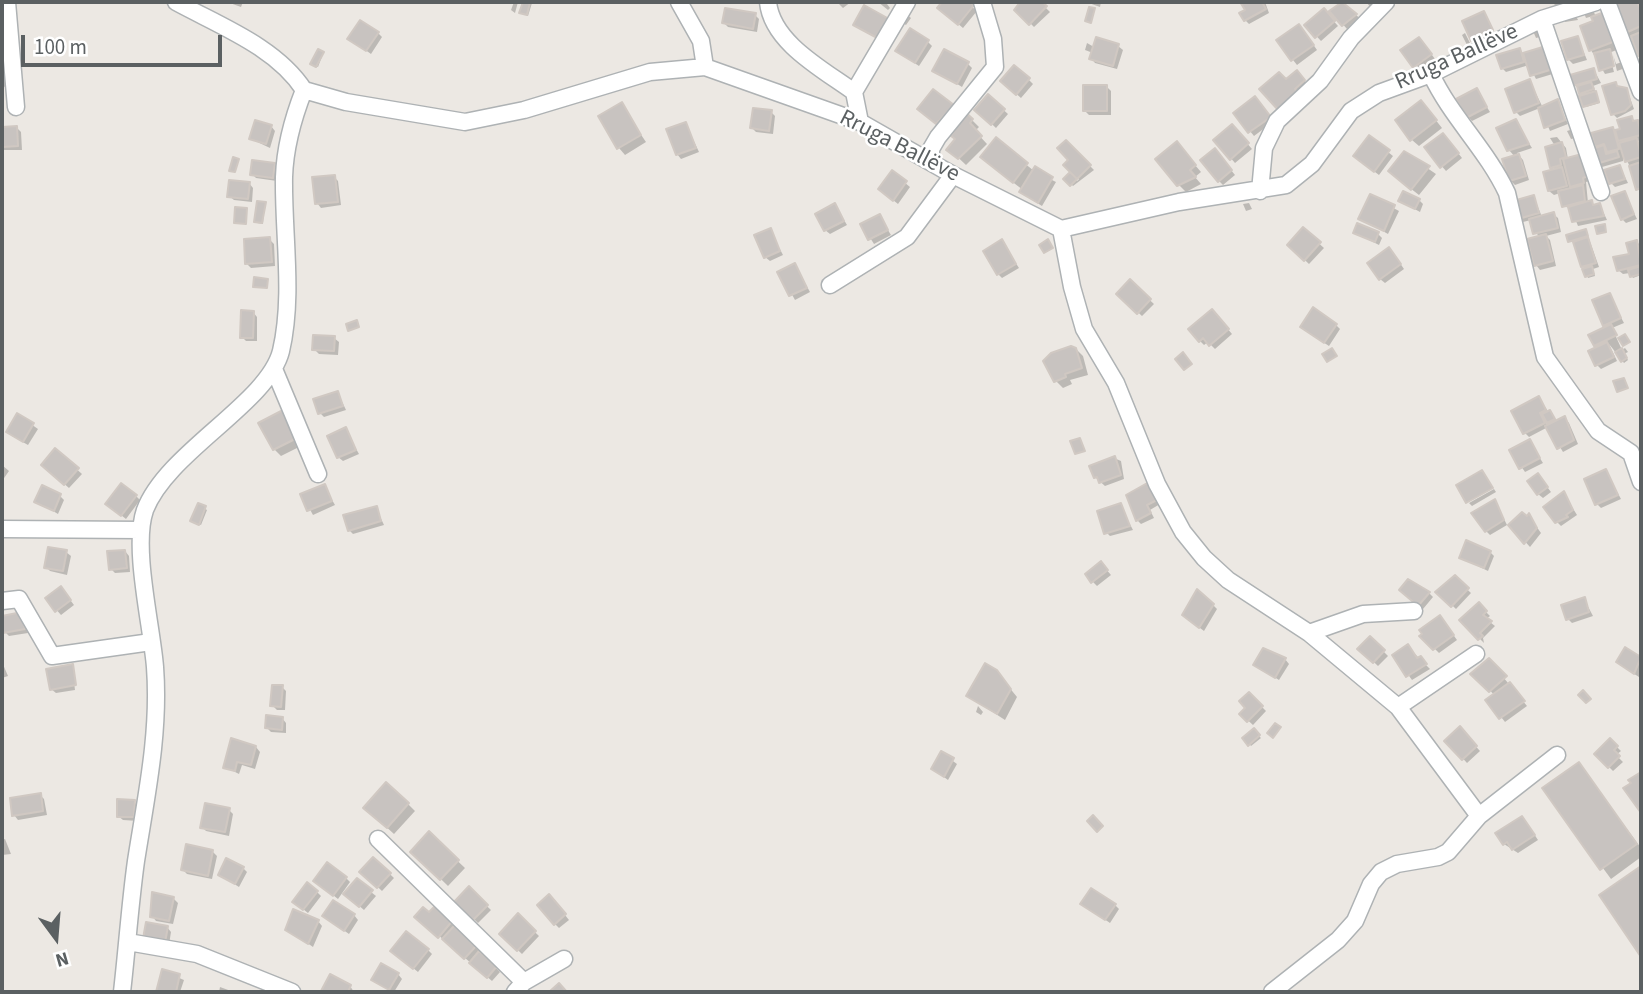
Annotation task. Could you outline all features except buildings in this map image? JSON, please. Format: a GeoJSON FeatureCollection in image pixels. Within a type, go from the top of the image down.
{"type":"FeatureCollection","features":[{"type":"Feature","properties":{"kind":"street"},"geometry":{"type":"LineString","coordinates":[[7,2],[16,107]]}},
{"type":"Feature","properties":{"kind":"street"},"geometry":{"type":"LineString","coordinates":[[122,992],[156,724],[155,665],[141,530],[146,508],[165,477],[274,369],[281,350],[285,324],[284,176],[288,143],[304,90],[292,71],[269,53],[176,2]]}},
{"type":"Feature","properties":{"kind":"street"},"geometry":{"type":"LineString","coordinates":[[679,2],[701,41],[705,67]]}},
{"type":"Feature","properties":{"kind":"street"},"geometry":{"type":"LineString","coordinates":[[768,2],[770,18],[783,35],[808,58],[854,92]]}},
{"type":"Feature","properties":{"kind":"street"},"geometry":{"type":"LineString","coordinates":[[860,122],[854,92],[907,2]]}},
{"type":"Feature","properties":{"kind":"street"},"geometry":{"type":"LineString","coordinates":[[931,161],[931,149],[938,137],[995,67],[993,39],[982,2]]}},
{"type":"Feature","properties":{"kind":"street"},"geometry":{"type":"LineString","coordinates":[[1260,191],[1264,148],[1277,121],[1320,81],[1351,38],[1386,2]]}},
{"type":"Feature","properties":{"kind":"street","name":"Rruga Ballëve"},"geometry":{"type":"LineString","coordinates":[[304,90],[346,102],[465,122],[524,110],[650,72],[705,67],[860,122],[953,175],[1061,229],[1180,202],[1286,185],[1312,164],[1351,111],[1363,102],[1379,93],[1431,74],[1542,19],[1596,2]]}},
{"type":"Feature","properties":{"kind":"street"},"geometry":{"type":"LineString","coordinates":[[1607,2],[1641,92]]}},
{"type":"Feature","properties":{"kind":"street"},"geometry":{"type":"LineString","coordinates":[[1542,19],[1601,192]]}},
{"type":"Feature","properties":{"kind":"street"},"geometry":{"type":"LineString","coordinates":[[1431,74],[1439,91],[1495,169],[1507,193],[1545,356],[1598,431],[1631,453],[1641,482]]}},
{"type":"Feature","properties":{"kind":"street"},"geometry":{"type":"LineString","coordinates":[[830,285],[907,237],[953,175]]}},
{"type":"Feature","properties":{"kind":"street"},"geometry":{"type":"LineString","coordinates":[[1061,229],[1072,287],[1084,329],[1116,383],[1157,484],[1183,532],[1204,558],[1228,580],[1309,633],[1398,708],[1479,816]]}},
{"type":"Feature","properties":{"kind":"street"},"geometry":{"type":"LineString","coordinates":[[274,369],[318,474]]}},
{"type":"Feature","properties":{"kind":"street"},"geometry":{"type":"LineString","coordinates":[[2,529],[141,530]]}},
{"type":"Feature","properties":{"kind":"street"},"geometry":{"type":"LineString","coordinates":[[2,601],[19,598],[52,656],[151,642]]}},
{"type":"Feature","properties":{"kind":"street"},"geometry":{"type":"LineString","coordinates":[[1309,633],[1363,614],[1414,611]]}},
{"type":"Feature","properties":{"kind":"street"},"geometry":{"type":"LineString","coordinates":[[1398,708],[1476,654]]}},
{"type":"Feature","properties":{"kind":"street"},"geometry":{"type":"LineString","coordinates":[[1272,992],[1338,940],[1355,921],[1371,884],[1381,872],[1447,852],[1479,816],[1557,755]]}},
{"type":"Feature","properties":{"kind":"street"},"geometry":{"type":"LineString","coordinates":[[378,839],[519,987],[564,960]]}},
{"type":"Feature","properties":{"kind":"street"},"geometry":{"type":"LineString","coordinates":[[128,942],[207,957],[292,992]]}}]}
